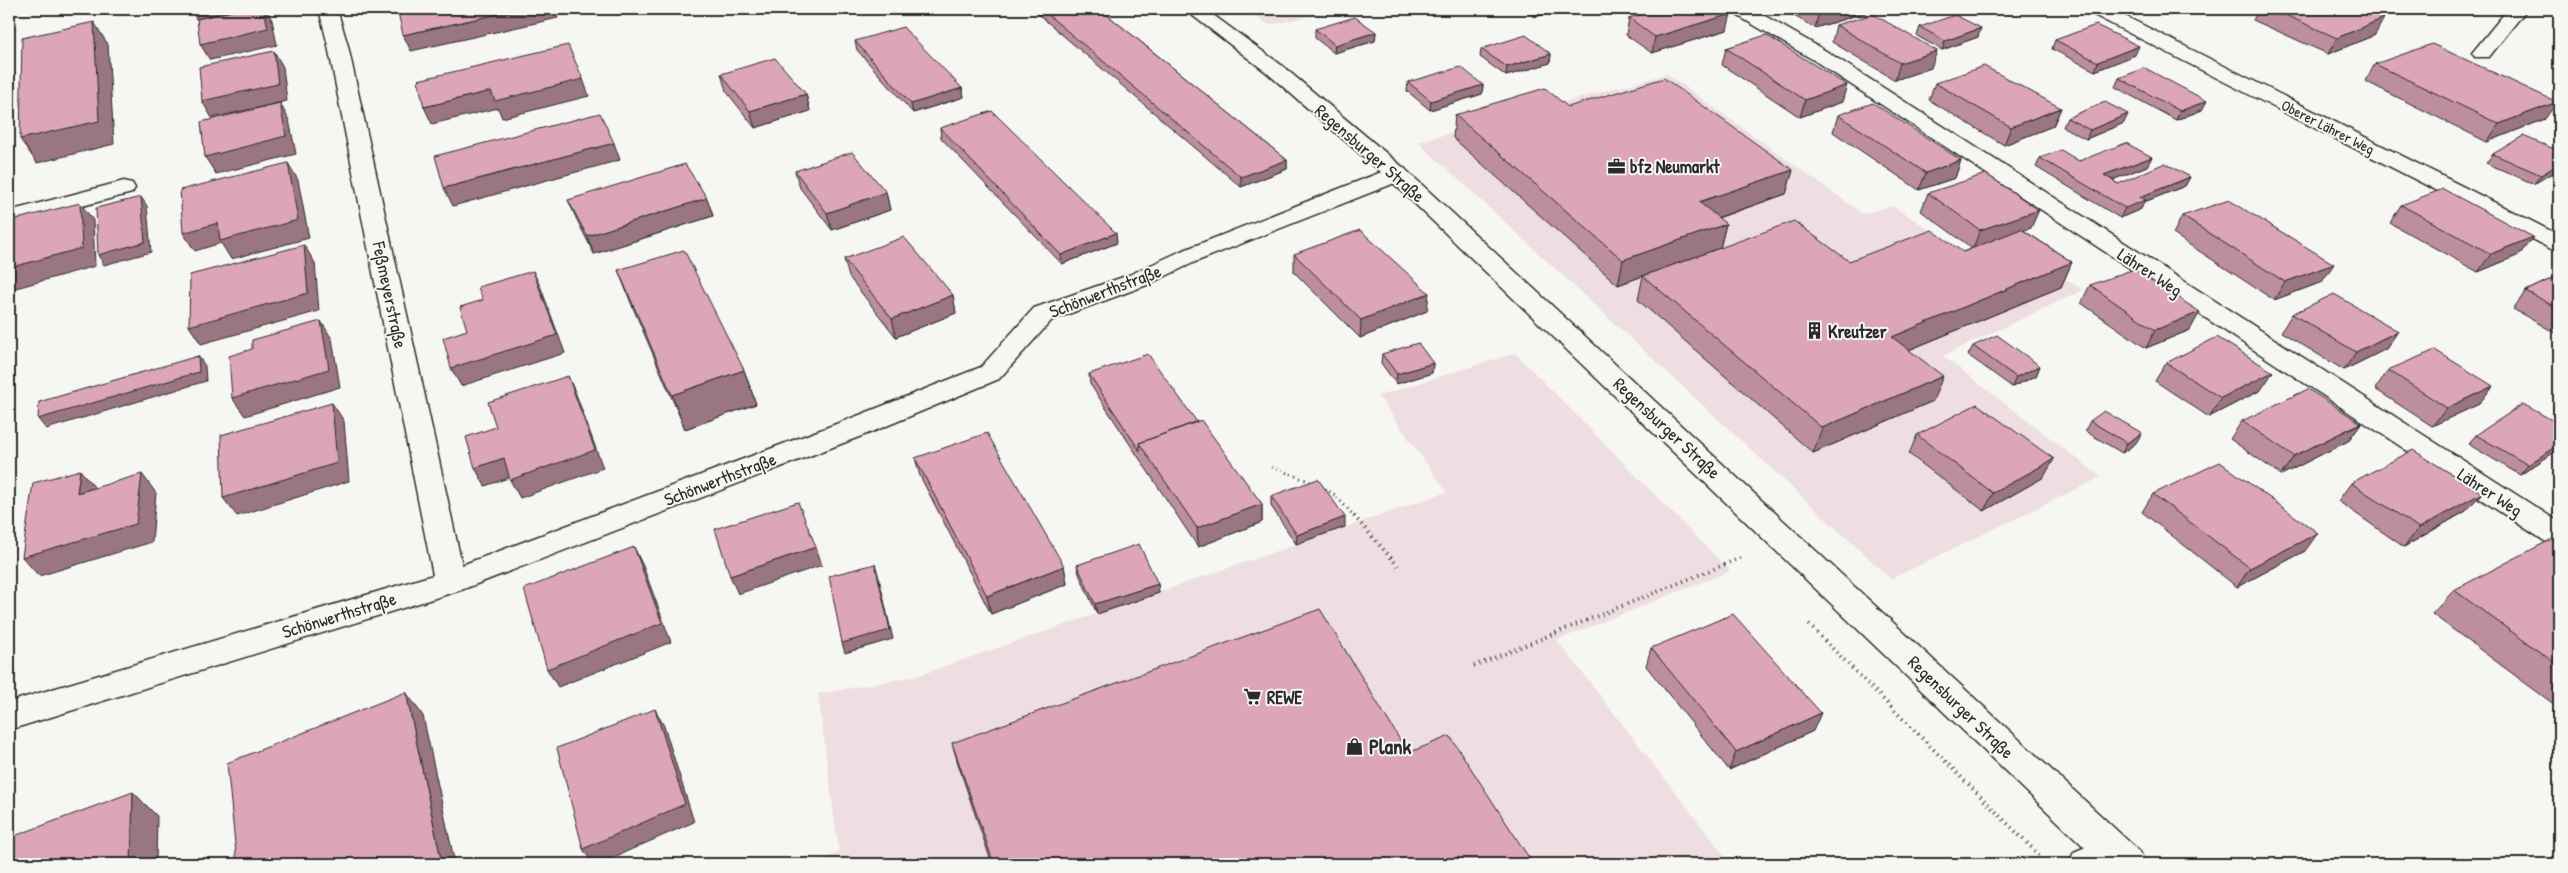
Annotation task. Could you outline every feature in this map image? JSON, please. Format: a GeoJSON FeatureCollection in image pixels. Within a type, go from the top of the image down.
{"type":"FeatureCollection","features":[{"type":"Feature","properties":{"kind":"street","name":"Feßmeyerstraße"},"geometry":{"type":"LineString","coordinates":[[328,9],[338,46],[450,582]]}},
{"type":"Feature","properties":{"kind":"street","name":"Regensburger Straße"},"geometry":{"type":"LineString","coordinates":[[1193,9],[1273,68],[1397,174],[1786,540],[2109,860]]}},
{"type":"Feature","properties":{"kind":"street","name":"Lährer Weg"},"geometry":{"type":"LineString","coordinates":[[1740,9],[1819,55],[2559,536]]}},
{"type":"Feature","properties":{"kind":"street","name":"Oberer Lährer Weg"},"geometry":{"type":"LineString","coordinates":[[2097,9],[2559,244]]}},
{"type":"Feature","properties":{"kind":"street"},"geometry":{"type":"LineString","coordinates":[[2482,53],[2518,9]]}},
{"type":"Feature","properties":{"kind":"street","name":"Schönwerthstraße"},"geometry":{"type":"LineString","coordinates":[[9,716],[197,657],[450,582],[862,425],[990,373],[1043,314],[1138,280],[1186,257],[1397,174]]}},
{"type":"Feature","properties":{"kind":"street"},"geometry":{"type":"LineString","coordinates":[[9,218],[124,188]]}},
{"type":"Feature","properties":{"kind":"path"},"geometry":{"type":"LineString","coordinates":[[1272,467],[1326,488],[1335,495],[1398,566]]}},
{"type":"Feature","properties":{"kind":"path"},"geometry":{"type":"LineString","coordinates":[[1474,666],[1786,540]]}},
{"type":"Feature","properties":{"kind":"shaded area"},"geometry":{"type":"Polygon","coordinates":[[[1245,9],[1345,9],[1269,25],[1245,9]]]}},
{"type":"Feature","properties":{"kind":"shaded area"},"geometry":{"type":"Polygon","coordinates":[[[1667,74],[1863,214],[1893,206],[1969,256],[2007,242],[2083,290],[1943,356],[2101,477],[1891,579],[1418,142],[1667,74]]]}},
{"type":"Feature","properties":{"kind":"shaded area"},"geometry":{"type":"Polygon","coordinates":[[[1515,353],[1730,571],[1557,640],[1731,864],[812,864],[839,853],[818,694],[917,676],[1447,492],[1378,396],[1515,353]]]}},
{"type":"Feature","properties":{"kind":"building"},"geometry":{"type":"Polygon","coordinates":[[[241,9],[264,9],[268,28],[200,44],[197,19],[241,9]]]}},
{"type":"Feature","properties":{"kind":"building"},"geometry":{"type":"Polygon","coordinates":[[[412,9],[521,9],[403,35],[398,12],[412,9]]]}},
{"type":"Feature","properties":{"kind":"building"},"geometry":{"type":"Polygon","coordinates":[[[1041,9],[1100,9],[1287,160],[1241,177],[1041,9]]]}},
{"type":"Feature","properties":{"kind":"building"},"geometry":{"type":"Polygon","coordinates":[[[1661,9],[1723,9],[1731,14],[1655,37],[1629,18],[1661,9]]]}},
{"type":"Feature","properties":{"kind":"building"},"geometry":{"type":"Polygon","coordinates":[[[1814,9],[1830,9],[1819,12],[1814,9]]]}},
{"type":"Feature","properties":{"kind":"building"},"geometry":{"type":"Polygon","coordinates":[[[2272,9],[2362,9],[2384,18],[2337,38],[2272,9]]]}},
{"type":"Feature","properties":{"kind":"building"},"geometry":{"type":"Polygon","coordinates":[[[1873,14],[1937,51],[1900,63],[1836,25],[1873,14]]]}},
{"type":"Feature","properties":{"kind":"building"},"geometry":{"type":"Polygon","coordinates":[[[1955,15],[1981,28],[1945,41],[1920,27],[1955,15]]]}},
{"type":"Feature","properties":{"kind":"building"},"geometry":{"type":"Polygon","coordinates":[[[1355,17],[1376,32],[1335,45],[1315,29],[1355,17]]]}},
{"type":"Feature","properties":{"kind":"building"},"geometry":{"type":"Polygon","coordinates":[[[94,22],[99,121],[20,139],[22,38],[94,22]]]}},
{"type":"Feature","properties":{"kind":"building"},"geometry":{"type":"Polygon","coordinates":[[[2096,25],[2139,46],[2098,62],[2055,40],[2096,25]]]}},
{"type":"Feature","properties":{"kind":"building"},"geometry":{"type":"Polygon","coordinates":[[[903,27],[962,88],[911,104],[855,41],[903,27]]]}},
{"type":"Feature","properties":{"kind":"building"},"geometry":{"type":"Polygon","coordinates":[[[1526,35],[1551,54],[1507,67],[1481,49],[1526,35]]]}},
{"type":"Feature","properties":{"kind":"building"},"geometry":{"type":"Polygon","coordinates":[[[1766,35],[1847,85],[1805,100],[1726,48],[1766,35]]]}},
{"type":"Feature","properties":{"kind":"building"},"geometry":{"type":"Polygon","coordinates":[[[2432,44],[2557,102],[2499,124],[2375,64],[2432,44]]]}},
{"type":"Feature","properties":{"kind":"building"},"geometry":{"type":"Polygon","coordinates":[[[568,45],[583,79],[495,101],[491,91],[424,107],[418,80],[568,45]]]}},
{"type":"Feature","properties":{"kind":"building"},"geometry":{"type":"Polygon","coordinates":[[[274,51],[278,84],[202,101],[199,67],[274,51]]]}},
{"type":"Feature","properties":{"kind":"building"},"geometry":{"type":"Polygon","coordinates":[[[775,58],[806,94],[750,111],[721,74],[775,58]]]}},
{"type":"Feature","properties":{"kind":"building"},"geometry":{"type":"Polygon","coordinates":[[[1984,66],[2061,108],[2011,127],[1935,83],[1984,66]]]}},
{"type":"Feature","properties":{"kind":"building"},"geometry":{"type":"Polygon","coordinates":[[[1461,67],[1483,85],[1431,101],[1408,82],[1461,67]]]}},
{"type":"Feature","properties":{"kind":"building"},"geometry":{"type":"Polygon","coordinates":[[[2145,68],[2207,101],[2180,111],[2119,78],[2145,68]]]}},
{"type":"Feature","properties":{"kind":"building","name":"bfz Neumarkt"},"geometry":{"type":"Polygon","coordinates":[[[1664,78],[1793,170],[1699,202],[1726,224],[1623,260],[1455,115],[1545,88],[1568,107],[1664,78]]]}},
{"type":"Feature","properties":{"kind":"building"},"geometry":{"type":"Polygon","coordinates":[[[2105,102],[2128,114],[2090,130],[2067,118],[2105,102]]]}},
{"type":"Feature","properties":{"kind":"building"},"geometry":{"type":"Polygon","coordinates":[[[280,103],[286,136],[205,157],[201,122],[280,103]]]}},
{"type":"Feature","properties":{"kind":"building"},"geometry":{"type":"Polygon","coordinates":[[[1873,103],[1961,160],[1926,173],[1838,115],[1873,103]]]}},
{"type":"Feature","properties":{"kind":"building"},"geometry":{"type":"Polygon","coordinates":[[[992,111],[1116,233],[1061,255],[940,128],[992,111]]]}},
{"type":"Feature","properties":{"kind":"building"},"geometry":{"type":"Polygon","coordinates":[[[600,113],[614,143],[444,188],[435,156],[600,113]]]}},
{"type":"Feature","properties":{"kind":"building"},"geometry":{"type":"Polygon","coordinates":[[[2523,136],[2559,151],[2559,164],[2541,175],[2493,154],[2523,136]]]}},
{"type":"Feature","properties":{"kind":"building"},"geometry":{"type":"Polygon","coordinates":[[[2126,143],[2152,157],[2104,175],[2118,184],[2165,163],[2190,177],[2140,197],[2146,200],[2125,208],[2040,158],[2061,150],[2079,161],[2126,143]]]}},
{"type":"Feature","properties":{"kind":"building"},"geometry":{"type":"Polygon","coordinates":[[[852,152],[886,192],[827,213],[795,171],[852,152]]]}},
{"type":"Feature","properties":{"kind":"building"},"geometry":{"type":"Polygon","coordinates":[[[288,163],[298,220],[220,241],[218,223],[183,233],[180,190],[288,163]]]}},
{"type":"Feature","properties":{"kind":"building"},"geometry":{"type":"Polygon","coordinates":[[[685,164],[707,198],[587,236],[568,200],[685,164]]]}},
{"type":"Feature","properties":{"kind":"building"},"geometry":{"type":"Polygon","coordinates":[[[1986,174],[2039,210],[1980,230],[1928,193],[1986,174]]]}},
{"type":"Feature","properties":{"kind":"building"},"geometry":{"type":"Polygon","coordinates":[[[2443,189],[2533,237],[2491,254],[2401,205],[2443,189]]]}},
{"type":"Feature","properties":{"kind":"building"},"geometry":{"type":"Polygon","coordinates":[[[141,197],[145,242],[98,255],[96,208],[141,197]]]}},
{"type":"Feature","properties":{"kind":"building"},"geometry":{"type":"Polygon","coordinates":[[[2229,200],[2334,264],[2285,282],[2182,216],[2229,200]]]}},
{"type":"Feature","properties":{"kind":"building"},"geometry":{"type":"Polygon","coordinates":[[[80,203],[82,248],[9,268],[9,221],[80,203]]]}},
{"type":"Feature","properties":{"kind":"building","name":"Kreutzer"},"geometry":{"type":"Polygon","coordinates":[[[1794,221],[1849,261],[1932,230],[1963,252],[2021,229],[2072,262],[1892,337],[1943,376],[1822,428],[1643,276],[1794,221]]]}},
{"type":"Feature","properties":{"kind":"building"},"geometry":{"type":"Polygon","coordinates":[[[1360,230],[1429,293],[1361,320],[1294,254],[1360,230]]]}},
{"type":"Feature","properties":{"kind":"building"},"geometry":{"type":"Polygon","coordinates":[[[904,237],[953,295],[892,319],[844,259],[904,237]]]}},
{"type":"Feature","properties":{"kind":"building"},"geometry":{"type":"Polygon","coordinates":[[[304,245],[308,293],[189,326],[190,275],[304,245]]]}},
{"type":"Feature","properties":{"kind":"building"},"geometry":{"type":"Polygon","coordinates":[[[684,250],[744,370],[672,395],[618,270],[684,250]]]}},
{"type":"Feature","properties":{"kind":"building"},"geometry":{"type":"Polygon","coordinates":[[[2134,269],[2200,312],[2155,330],[2090,285],[2134,269]]]}},
{"type":"Feature","properties":{"kind":"building"},"geometry":{"type":"Polygon","coordinates":[[[533,271],[557,335],[451,368],[443,338],[467,330],[460,307],[483,300],[478,287],[533,271]]]}},
{"type":"Feature","properties":{"kind":"building"},"geometry":{"type":"Polygon","coordinates":[[[2559,275],[2559,309],[2526,291],[2559,275]]]}},
{"type":"Feature","properties":{"kind":"building"},"geometry":{"type":"Polygon","coordinates":[[[2334,294],[2398,331],[2356,352],[2292,314],[2334,294]]]}},
{"type":"Feature","properties":{"kind":"building"},"geometry":{"type":"Polygon","coordinates":[[[321,321],[329,369],[232,398],[229,356],[252,349],[252,340],[321,321]]]}},
{"type":"Feature","properties":{"kind":"building"},"geometry":{"type":"Polygon","coordinates":[[[1997,335],[2040,366],[2016,377],[1973,346],[1997,335]]]}},
{"type":"Feature","properties":{"kind":"building"},"geometry":{"type":"Polygon","coordinates":[[[2217,337],[2273,372],[2221,398],[2166,363],[2217,337]]]}},
{"type":"Feature","properties":{"kind":"building"},"geometry":{"type":"Polygon","coordinates":[[[1418,343],[1433,363],[1397,374],[1382,354],[1418,343]]]}},
{"type":"Feature","properties":{"kind":"building"},"geometry":{"type":"Polygon","coordinates":[[[2435,350],[2493,386],[2447,408],[2388,370],[2435,350]]]}},
{"type":"Feature","properties":{"kind":"building"},"geometry":{"type":"Polygon","coordinates":[[[1148,354],[1197,422],[1139,443],[1140,451],[1089,374],[1148,354]]]}},
{"type":"Feature","properties":{"kind":"building"},"geometry":{"type":"Polygon","coordinates":[[[198,356],[199,372],[38,419],[39,402],[198,356]]]}},
{"type":"Feature","properties":{"kind":"building"},"geometry":{"type":"Polygon","coordinates":[[[568,376],[595,450],[510,480],[504,458],[475,468],[466,437],[496,427],[488,402],[568,376]]]}},
{"type":"Feature","properties":{"kind":"building"},"geometry":{"type":"Polygon","coordinates":[[[2308,389],[2361,423],[2294,456],[2242,421],[2308,389]]]}},
{"type":"Feature","properties":{"kind":"building"},"geometry":{"type":"Polygon","coordinates":[[[332,403],[337,463],[223,498],[221,435],[332,403]]]}},
{"type":"Feature","properties":{"kind":"building"},"geometry":{"type":"Polygon","coordinates":[[[1977,404],[2054,459],[1993,493],[1917,435],[1977,404]]]}},
{"type":"Feature","properties":{"kind":"building"},"geometry":{"type":"Polygon","coordinates":[[[2523,404],[2559,424],[2559,444],[2528,465],[2476,435],[2523,404]]]}},
{"type":"Feature","properties":{"kind":"building"},"geometry":{"type":"Polygon","coordinates":[[[2104,411],[2142,433],[2127,443],[2090,421],[2104,411]]]}},
{"type":"Feature","properties":{"kind":"building"},"geometry":{"type":"Polygon","coordinates":[[[1201,420],[1262,504],[1197,528],[1139,443],[1201,420]]]}},
{"type":"Feature","properties":{"kind":"building"},"geometry":{"type":"Polygon","coordinates":[[[987,433],[1064,566],[987,596],[915,458],[987,433]]]}},
{"type":"Feature","properties":{"kind":"building"},"geometry":{"type":"Polygon","coordinates":[[[2413,450],[2482,493],[2419,528],[2351,483],[2413,450]]]}},
{"type":"Feature","properties":{"kind":"building"},"geometry":{"type":"Polygon","coordinates":[[[2220,462],[2318,533],[2250,568],[2153,494],[2220,462]]]}},
{"type":"Feature","properties":{"kind":"building"},"geometry":{"type":"Polygon","coordinates":[[[80,470],[77,493],[142,474],[136,524],[22,557],[33,483],[80,470]]]}},
{"type":"Feature","properties":{"kind":"building"},"geometry":{"type":"Polygon","coordinates":[[[1318,479],[1345,517],[1297,535],[1271,496],[1318,479]]]}},
{"type":"Feature","properties":{"kind":"building"},"geometry":{"type":"Polygon","coordinates":[[[798,502],[816,547],[730,576],[715,529],[798,502]]]}},
{"type":"Feature","properties":{"kind":"building"},"geometry":{"type":"Polygon","coordinates":[[[2552,539],[2559,543],[2559,666],[2454,590],[2552,539]]]}},
{"type":"Feature","properties":{"kind":"building"},"geometry":{"type":"Polygon","coordinates":[[[1139,544],[1158,584],[1095,604],[1077,565],[1139,544]]]}},
{"type":"Feature","properties":{"kind":"building"},"geometry":{"type":"Polygon","coordinates":[[[634,547],[662,623],[547,669],[524,589],[634,547]]]}},
{"type":"Feature","properties":{"kind":"building"},"geometry":{"type":"Polygon","coordinates":[[[875,564],[890,630],[842,643],[829,576],[875,564]]]}},
{"type":"Feature","properties":{"kind":"building","name":"REWE"},"geometry":{"type":"Polygon","coordinates":[[[1320,609],[1408,753],[1450,736],[1533,864],[994,864],[952,743],[1320,609]]]}},
{"type":"Feature","properties":{"kind":"building"},"geometry":{"type":"Polygon","coordinates":[[[1733,614],[1821,713],[1736,752],[1651,648],[1733,614]]]}},
{"type":"Feature","properties":{"kind":"building"},"geometry":{"type":"Polygon","coordinates":[[[406,692],[442,864],[237,864],[227,763],[406,692]]]}},
{"type":"Feature","properties":{"kind":"building"},"geometry":{"type":"Polygon","coordinates":[[[655,709],[685,804],[583,849],[557,748],[655,709]]]}},
{"type":"Feature","properties":{"kind":"building"},"geometry":{"type":"Polygon","coordinates":[[[133,792],[131,864],[9,864],[9,838],[133,792]]]}},
{"type":"Feature","properties":{"kind":"place","name":"bfz Neumarkt"},"geometry":{"type":"Point","coordinates":[1616,166]}},
{"type":"Feature","properties":{"kind":"place","name":"Kreutzer"},"geometry":{"type":"Point","coordinates":[1814,331]}},
{"type":"Feature","properties":{"kind":"place","name":"REWE"},"geometry":{"type":"Point","coordinates":[1253,697]}},
{"type":"Feature","properties":{"kind":"place","name":"Plank"},"geometry":{"type":"Point","coordinates":[1355,746]}}]}
